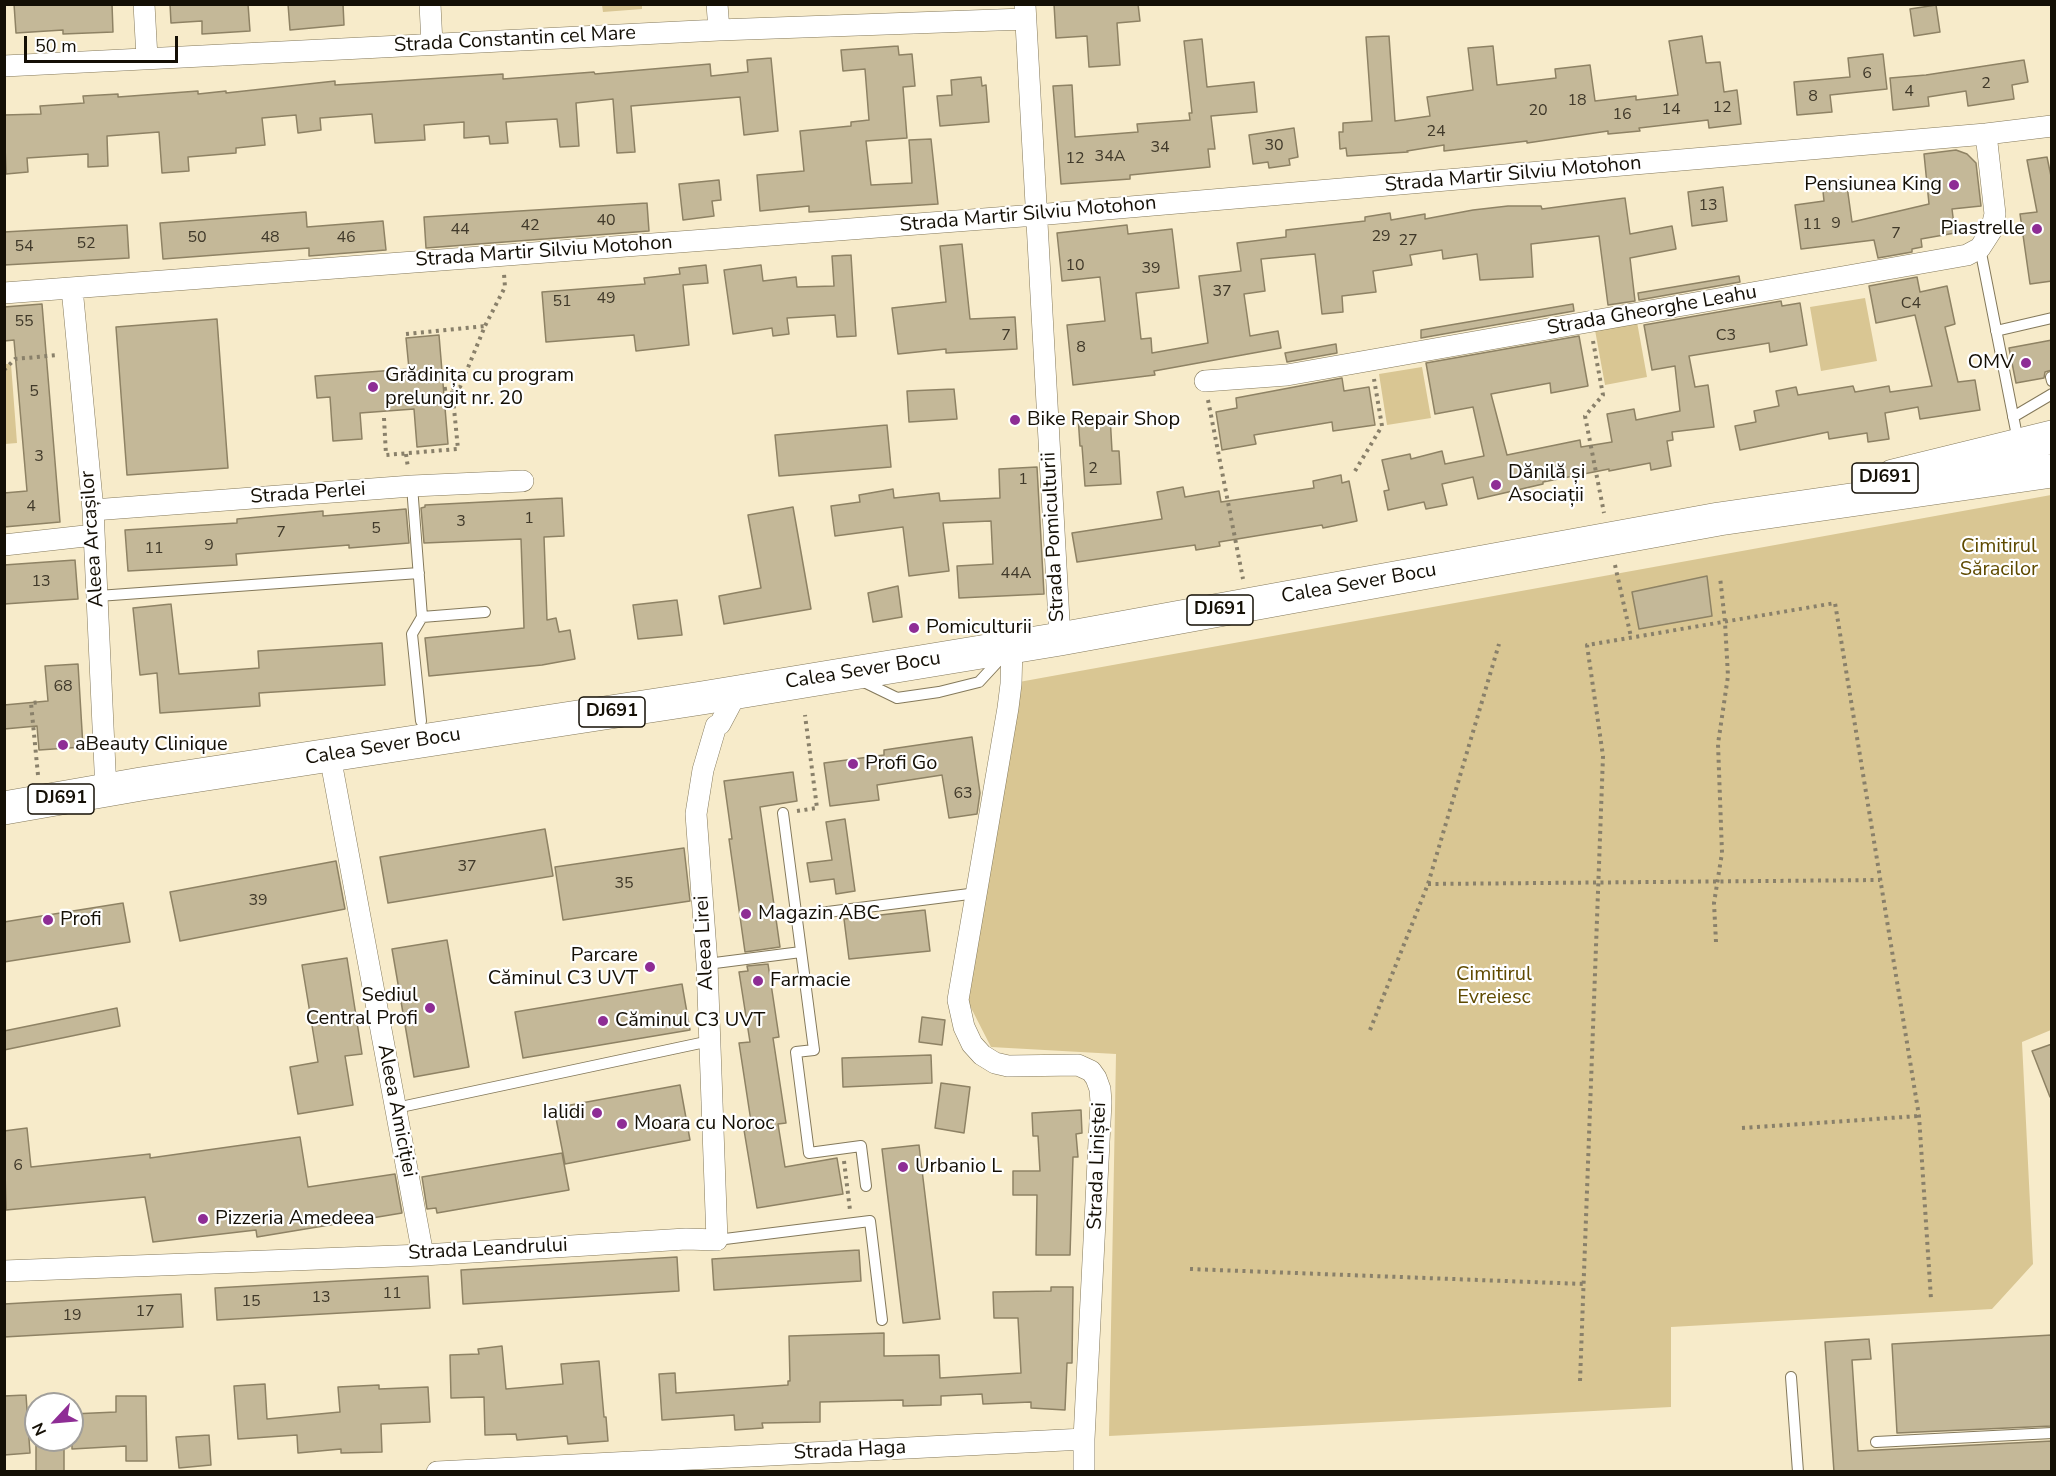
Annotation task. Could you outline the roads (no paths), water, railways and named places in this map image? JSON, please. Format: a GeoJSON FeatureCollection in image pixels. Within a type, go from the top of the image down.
{"type":"FeatureCollection","features":[{"type":"Feature","properties":{"kind":"main road","name":"Calea Sever Bocu"},"geometry":{"type":"LineString","coordinates":[[1719,519],[2016,431],[2052,437]]}},
{"type":"Feature","properties":{"kind":"main road","name":"Calea Sever Bocu"},"geometry":{"type":"LineString","coordinates":[[4,808],[1060,639],[1719,519],[2052,471]]}},
{"type":"Feature","properties":{"kind":"street"},"geometry":{"type":"LineString","coordinates":[[144,4],[147,58]]}},
{"type":"Feature","properties":{"kind":"street"},"geometry":{"type":"LineString","coordinates":[[430,4],[432,44]]}},
{"type":"Feature","properties":{"kind":"street"},"geometry":{"type":"LineString","coordinates":[[717,4],[719,30]]}},
{"type":"Feature","properties":{"kind":"street","name":"Strada Constantin cel Mare"},"geometry":{"type":"LineString","coordinates":[[4,66],[719,30],[1025,12]]}},
{"type":"Feature","properties":{"kind":"street","name":"Strada Pomiculturii"},"geometry":{"type":"LineString","coordinates":[[1025,12],[1060,639]]}},
{"type":"Feature","properties":{"kind":"street","name":"Strada Martir Silviu Motohon"},"geometry":{"type":"LineString","coordinates":[[4,293],[1036,215],[1986,134],[2052,126]]}},
{"type":"Feature","properties":{"kind":"street"},"geometry":{"type":"LineString","coordinates":[[1980,248],[1991,231],[1995,214],[1986,134]]}},
{"type":"Feature","properties":{"kind":"street","name":"Strada Gheorghe Leahu"},"geometry":{"type":"LineString","coordinates":[[1204,381],[1287,375],[1967,255],[1980,248]]}},
{"type":"Feature","properties":{"kind":"street","name":"Aleea Arcașilor"},"geometry":{"type":"LineString","coordinates":[[72,288],[93,510],[106,791]]}},
{"type":"Feature","properties":{"kind":"street","name":"Strada Perlei"},"geometry":{"type":"LineString","coordinates":[[93,510],[412,486],[523,482]]}},
{"type":"Feature","properties":{"kind":"street"},"geometry":{"type":"LineString","coordinates":[[4,544],[94,535]]}},
{"type":"Feature","properties":{"kind":"street","name":"Strada Liniștei"},"geometry":{"type":"LineString","coordinates":[[1012,646],[1008,708],[958,1000],[964,1027],[972,1044],[994,1063],[1008,1066],[1077,1065],[1091,1071],[1100,1089],[1084,1472]]}},
{"type":"Feature","properties":{"kind":"street","name":"Aleea Lirei"},"geometry":{"type":"LineString","coordinates":[[717,1240],[707,964],[696,814],[703,770],[716,726],[720,724],[737,692]]}},
{"type":"Feature","properties":{"kind":"street","name":"Aleea Amiciției"},"geometry":{"type":"LineString","coordinates":[[330,756],[423,1255]]}},
{"type":"Feature","properties":{"kind":"street","name":"Strada Leandrului"},"geometry":{"type":"LineString","coordinates":[[4,1271],[423,1255],[686,1239],[717,1240]]}},
{"type":"Feature","properties":{"kind":"street","name":"Strada Haga"},"geometry":{"type":"LineString","coordinates":[[437,1472],[1084,1439]]}},
{"type":"Feature","properties":{"kind":"lane"},"geometry":{"type":"LineString","coordinates":[[1980,248],[2016,431]]}},
{"type":"Feature","properties":{"kind":"lane"},"geometry":{"type":"LineString","coordinates":[[1996,331],[2052,318]]}},
{"type":"Feature","properties":{"kind":"lane"},"geometry":{"type":"LineString","coordinates":[[2016,431],[2052,394]]}},
{"type":"Feature","properties":{"kind":"lane"},"geometry":{"type":"LineString","coordinates":[[412,486],[422,616],[412,634],[422,721]]}},
{"type":"Feature","properties":{"kind":"lane"},"geometry":{"type":"LineString","coordinates":[[98,596],[419,573]]}},
{"type":"Feature","properties":{"kind":"lane"},"geometry":{"type":"LineString","coordinates":[[422,616],[485,612]]}},
{"type":"Feature","properties":{"kind":"lane"},"geometry":{"type":"LineString","coordinates":[[783,813],[814,1050],[796,1052],[809,1153],[861,1146],[866,1186]]}},
{"type":"Feature","properties":{"kind":"lane"},"geometry":{"type":"LineString","coordinates":[[796,916],[977,893]]}},
{"type":"Feature","properties":{"kind":"lane"},"geometry":{"type":"LineString","coordinates":[[707,964],[801,952]]}},
{"type":"Feature","properties":{"kind":"lane"},"geometry":{"type":"LineString","coordinates":[[396,1108],[710,1041]]}},
{"type":"Feature","properties":{"kind":"lane","name":"Strada Leandrului"},"geometry":{"type":"LineString","coordinates":[[717,1240],[870,1221],[882,1320]]}},
{"type":"Feature","properties":{"kind":"lane"},"geometry":{"type":"LineString","coordinates":[[1791,1377],[1798,1472]]}},
{"type":"Feature","properties":{"kind":"lane"},"geometry":{"type":"LineString","coordinates":[[1876,1442],[2052,1433]]}},
{"type":"Feature","properties":{"kind":"place","name":"Pensiunea King"},"geometry":{"type":"Point","coordinates":[1954,185]}},
{"type":"Feature","properties":{"kind":"place","name":"Piastrelle"},"geometry":{"type":"Point","coordinates":[2037,229]}},
{"type":"Feature","properties":{"kind":"place","name":"OMV"},"geometry":{"type":"Point","coordinates":[2026,363]}},
{"type":"Feature","properties":{"kind":"place","name":"Grădinița cu program prelungit nr. 20"},"geometry":{"type":"Point","coordinates":[373,387]}},
{"type":"Feature","properties":{"kind":"place","name":"Bike Repair Shop"},"geometry":{"type":"Point","coordinates":[1015,420]}},
{"type":"Feature","properties":{"kind":"place","name":"Dănilă și Asociații"},"geometry":{"type":"Point","coordinates":[1496,485]}},
{"type":"Feature","properties":{"kind":"place","name":"Pomiculturii"},"geometry":{"type":"Point","coordinates":[914,628]}},
{"type":"Feature","properties":{"kind":"place","name":"aBeauty Clinique"},"geometry":{"type":"Point","coordinates":[63,745]}},
{"type":"Feature","properties":{"kind":"place","name":"Profi Go"},"geometry":{"type":"Point","coordinates":[853,764]}},
{"type":"Feature","properties":{"kind":"place","name":"Magazin ABC"},"geometry":{"type":"Point","coordinates":[746,914]}},
{"type":"Feature","properties":{"kind":"place","name":"Profi"},"geometry":{"type":"Point","coordinates":[48,920]}},
{"type":"Feature","properties":{"kind":"place","name":"Parcare Căminul C3 UVT"},"geometry":{"type":"Point","coordinates":[650,967]}},
{"type":"Feature","properties":{"kind":"place","name":"Farmacie"},"geometry":{"type":"Point","coordinates":[758,981]}},
{"type":"Feature","properties":{"kind":"place","name":"Sediul Central Profi"},"geometry":{"type":"Point","coordinates":[430,1008]}},
{"type":"Feature","properties":{"kind":"place","name":"Căminul C3 UVT"},"geometry":{"type":"Point","coordinates":[603,1021]}},
{"type":"Feature","properties":{"kind":"place","name":"Ialidi"},"geometry":{"type":"Point","coordinates":[597,1113]}},
{"type":"Feature","properties":{"kind":"place","name":"Moara cu Noroc"},"geometry":{"type":"Point","coordinates":[622,1124]}},
{"type":"Feature","properties":{"kind":"place","name":"Urbanio L"},"geometry":{"type":"Point","coordinates":[903,1167]}},
{"type":"Feature","properties":{"kind":"place","name":"Pizzeria Amedeea"},"geometry":{"type":"Point","coordinates":[203,1219]}},
{"type":"Feature","properties":{"kind":"park label","name":"Cimitirul Săracilor"},"geometry":{"type":"Point","coordinates":[1999,558]}},
{"type":"Feature","properties":{"kind":"park label","name":"Cimitirul Evreiesc"},"geometry":{"type":"Point","coordinates":[1494,986]}}]}
